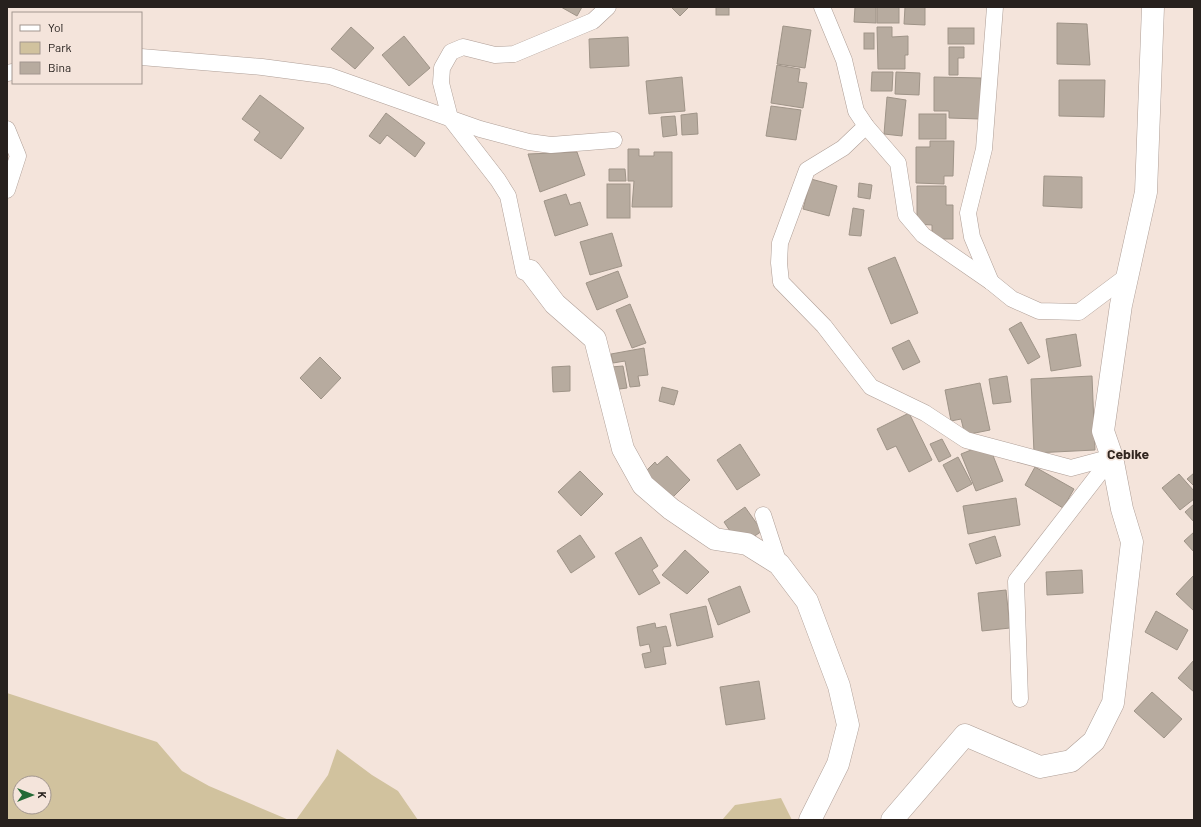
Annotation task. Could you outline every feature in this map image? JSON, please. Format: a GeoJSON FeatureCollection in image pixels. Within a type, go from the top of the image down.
{"type":"FeatureCollection","features":[{"type":"Feature","properties":{"kind":"street"},"geometry":{"type":"LineString","coordinates":[[608,7],[593,21],[514,54],[495,55],[464,47],[451,52],[442,68],[441,83],[450,118],[498,180],[508,196],[524,272],[530,271],[555,304],[595,339],[623,449],[643,485],[671,509],[715,539],[747,544],[779,564]]}},
{"type":"Feature","properties":{"kind":"street"},"geometry":{"type":"LineString","coordinates":[[822,7],[844,60],[856,110],[866,126],[898,163],[906,215],[922,235],[991,282],[1012,299],[1039,311],[1079,312],[1127,276]]}},
{"type":"Feature","properties":{"kind":"street"},"geometry":{"type":"LineString","coordinates":[[991,282],[972,237],[968,213],[984,149],[994,7]]}},
{"type":"Feature","properties":{"kind":"street"},"geometry":{"type":"LineString","coordinates":[[892,820],[965,735],[1040,767],[1071,761],[1094,741],[1113,703],[1132,542],[1122,509],[1112,457],[1103,431],[1121,305],[1146,192],[1153,7]]}},
{"type":"Feature","properties":{"kind":"street"},"geometry":{"type":"LineString","coordinates":[[142,58],[262,67],[330,76],[480,129],[529,142],[551,145],[614,140]]}},
{"type":"Feature","properties":{"kind":"street"},"geometry":{"type":"LineString","coordinates":[[866,126],[843,148],[807,170],[780,243],[778,263],[781,282],[824,326],[871,387],[925,414],[966,440],[1071,468],[1112,457]]}},
{"type":"Feature","properties":{"kind":"street"},"geometry":{"type":"LineString","coordinates":[[7,129],[18,156],[7,190]]}},
{"type":"Feature","properties":{"kind":"street"},"geometry":{"type":"LineString","coordinates":[[1020,699],[1016,581],[1112,457]]}},
{"type":"Feature","properties":{"kind":"street"},"geometry":{"type":"LineString","coordinates":[[763,515],[779,564],[807,601],[839,686],[848,725],[838,764],[810,820]]}},
{"type":"Feature","properties":{"kind":"green space"},"geometry":{"type":"Polygon","coordinates":[[[7,693],[157,742],[182,771],[209,786],[289,820],[7,820],[7,693]]]}},
{"type":"Feature","properties":{"kind":"green space"},"geometry":{"type":"Polygon","coordinates":[[[337,749],[372,775],[398,791],[418,820],[296,820],[328,775],[337,749]]]}},
{"type":"Feature","properties":{"kind":"green space"},"geometry":{"type":"Polygon","coordinates":[[[781,798],[792,820],[722,820],[735,805],[781,798]]]}},
{"type":"Feature","properties":{"kind":"building"},"geometry":{"type":"Polygon","coordinates":[[[561,7],[582,7],[577,16],[561,7]]]}},
{"type":"Feature","properties":{"kind":"building"},"geometry":{"type":"Polygon","coordinates":[[[671,7],[689,7],[680,16],[671,7]]]}},
{"type":"Feature","properties":{"kind":"building"},"geometry":{"type":"Polygon","coordinates":[[[716,7],[729,7],[729,15],[716,15],[716,7]]]}},
{"type":"Feature","properties":{"kind":"building"},"geometry":{"type":"Polygon","coordinates":[[[855,7],[876,7],[876,23],[854,22],[855,7]]]}},
{"type":"Feature","properties":{"kind":"building"},"geometry":{"type":"Polygon","coordinates":[[[877,7],[899,7],[899,23],[877,23],[877,7]]]}},
{"type":"Feature","properties":{"kind":"building"},"geometry":{"type":"Polygon","coordinates":[[[905,7],[925,7],[925,25],[904,24],[905,7]]]}},
{"type":"Feature","properties":{"kind":"building"},"geometry":{"type":"Polygon","coordinates":[[[1057,23],[1087,24],[1090,65],[1057,64],[1057,23]]]}},
{"type":"Feature","properties":{"kind":"building"},"geometry":{"type":"Polygon","coordinates":[[[783,26],[811,30],[805,68],[777,64],[783,26]]]}},
{"type":"Feature","properties":{"kind":"building"},"geometry":{"type":"Polygon","coordinates":[[[351,27],[374,48],[355,69],[331,49],[351,27]]]}},
{"type":"Feature","properties":{"kind":"building"},"geometry":{"type":"Polygon","coordinates":[[[877,27],[892,27],[892,37],[908,36],[908,55],[905,55],[905,69],[878,69],[877,27]]]}},
{"type":"Feature","properties":{"kind":"building"},"geometry":{"type":"Polygon","coordinates":[[[948,28],[974,28],[974,44],[948,44],[948,28]]]}},
{"type":"Feature","properties":{"kind":"building"},"geometry":{"type":"Polygon","coordinates":[[[864,33],[874,33],[874,49],[864,49],[864,33]]]}},
{"type":"Feature","properties":{"kind":"building"},"geometry":{"type":"Polygon","coordinates":[[[404,36],[430,68],[409,86],[382,55],[404,36]]]}},
{"type":"Feature","properties":{"kind":"building"},"geometry":{"type":"Polygon","coordinates":[[[628,37],[629,66],[590,68],[589,39],[628,37]]]}},
{"type":"Feature","properties":{"kind":"building"},"geometry":{"type":"Polygon","coordinates":[[[949,47],[964,47],[964,58],[958,58],[958,75],[949,75],[949,47]]]}},
{"type":"Feature","properties":{"kind":"building"},"geometry":{"type":"Polygon","coordinates":[[[777,65],[800,69],[798,82],[807,83],[803,108],[771,103],[777,65]]]}},
{"type":"Feature","properties":{"kind":"building"},"geometry":{"type":"Polygon","coordinates":[[[872,72],[893,72],[892,91],[871,91],[872,72]]]}},
{"type":"Feature","properties":{"kind":"building"},"geometry":{"type":"Polygon","coordinates":[[[896,72],[920,73],[919,95],[895,94],[896,72]]]}},
{"type":"Feature","properties":{"kind":"building"},"geometry":{"type":"Polygon","coordinates":[[[682,77],[685,111],[649,114],[646,81],[682,77]]]}},
{"type":"Feature","properties":{"kind":"building"},"geometry":{"type":"Polygon","coordinates":[[[934,77],[981,78],[980,119],[949,118],[949,111],[934,111],[934,77]]]}},
{"type":"Feature","properties":{"kind":"building"},"geometry":{"type":"Polygon","coordinates":[[[1059,80],[1105,80],[1104,117],[1059,116],[1059,80]]]}},
{"type":"Feature","properties":{"kind":"building"},"geometry":{"type":"Polygon","coordinates":[[[260,95],[304,128],[281,159],[254,140],[260,132],[242,119],[260,95]]]}},
{"type":"Feature","properties":{"kind":"building"},"geometry":{"type":"Polygon","coordinates":[[[887,97],[906,100],[902,136],[884,134],[887,97]]]}},
{"type":"Feature","properties":{"kind":"building"},"geometry":{"type":"Polygon","coordinates":[[[771,106],[801,110],[796,140],[766,136],[771,106]]]}},
{"type":"Feature","properties":{"kind":"building"},"geometry":{"type":"Polygon","coordinates":[[[386,113],[425,143],[415,157],[387,135],[380,144],[369,136],[386,113]]]}},
{"type":"Feature","properties":{"kind":"building"},"geometry":{"type":"Polygon","coordinates":[[[697,113],[698,134],[682,135],[681,115],[697,113]]]}},
{"type":"Feature","properties":{"kind":"building"},"geometry":{"type":"Polygon","coordinates":[[[919,114],[946,114],[946,139],[919,139],[919,114]]]}},
{"type":"Feature","properties":{"kind":"building"},"geometry":{"type":"Polygon","coordinates":[[[675,116],[677,135],[663,137],[661,117],[675,116]]]}},
{"type":"Feature","properties":{"kind":"building"},"geometry":{"type":"Polygon","coordinates":[[[930,141],[954,141],[953,176],[944,176],[944,184],[916,183],[916,147],[930,147],[930,141]]]}},
{"type":"Feature","properties":{"kind":"building"},"geometry":{"type":"Polygon","coordinates":[[[628,149],[639,149],[639,156],[654,156],[654,152],[672,152],[672,207],[632,207],[634,181],[628,181],[628,149]]]}},
{"type":"Feature","properties":{"kind":"building"},"geometry":{"type":"Polygon","coordinates":[[[577,152],[585,175],[540,192],[528,154],[577,152]]]}},
{"type":"Feature","properties":{"kind":"building"},"geometry":{"type":"Polygon","coordinates":[[[609,169],[625,169],[626,181],[609,181],[609,169]]]}},
{"type":"Feature","properties":{"kind":"building"},"geometry":{"type":"Polygon","coordinates":[[[1044,176],[1082,177],[1082,208],[1043,206],[1044,176]]]}},
{"type":"Feature","properties":{"kind":"building"},"geometry":{"type":"Polygon","coordinates":[[[811,179],[837,186],[829,216],[803,209],[811,179]]]}},
{"type":"Feature","properties":{"kind":"building"},"geometry":{"type":"Polygon","coordinates":[[[859,183],[872,185],[870,199],[858,197],[859,183]]]}},
{"type":"Feature","properties":{"kind":"building"},"geometry":{"type":"Polygon","coordinates":[[[607,184],[630,184],[630,218],[607,218],[607,184]]]}},
{"type":"Feature","properties":{"kind":"building"},"geometry":{"type":"Polygon","coordinates":[[[917,186],[946,186],[946,205],[953,205],[953,239],[932,239],[932,225],[917,224],[917,186]]]}},
{"type":"Feature","properties":{"kind":"building"},"geometry":{"type":"Polygon","coordinates":[[[566,194],[570,205],[580,202],[588,225],[555,236],[544,201],[566,194]]]}},
{"type":"Feature","properties":{"kind":"building"},"geometry":{"type":"Polygon","coordinates":[[[853,208],[864,210],[861,236],[849,235],[853,208]]]}},
{"type":"Feature","properties":{"kind":"building"},"geometry":{"type":"Polygon","coordinates":[[[612,233],[622,266],[590,275],[580,242],[612,233]]]}},
{"type":"Feature","properties":{"kind":"building"},"geometry":{"type":"Polygon","coordinates":[[[895,257],[918,313],[891,324],[868,268],[895,257]]]}},
{"type":"Feature","properties":{"kind":"building"},"geometry":{"type":"Polygon","coordinates":[[[618,271],[628,297],[597,310],[586,283],[618,271]]]}},
{"type":"Feature","properties":{"kind":"building"},"geometry":{"type":"Polygon","coordinates":[[[630,304],[646,343],[632,348],[616,310],[630,304]]]}},
{"type":"Feature","properties":{"kind":"building"},"geometry":{"type":"Polygon","coordinates":[[[1021,322],[1040,357],[1028,364],[1009,329],[1021,322]]]}},
{"type":"Feature","properties":{"kind":"building"},"geometry":{"type":"Polygon","coordinates":[[[1076,334],[1081,366],[1051,371],[1046,339],[1076,334]]]}},
{"type":"Feature","properties":{"kind":"building"},"geometry":{"type":"Polygon","coordinates":[[[909,340],[920,362],[903,370],[892,348],[909,340]]]}},
{"type":"Feature","properties":{"kind":"building"},"geometry":{"type":"Polygon","coordinates":[[[644,348],[648,375],[638,376],[640,386],[630,387],[625,361],[613,363],[611,354],[644,348]]]}},
{"type":"Feature","properties":{"kind":"building"},"geometry":{"type":"Polygon","coordinates":[[[320,357],[341,378],[321,399],[300,378],[320,357]]]}},
{"type":"Feature","properties":{"kind":"building"},"geometry":{"type":"Polygon","coordinates":[[[570,366],[570,391],[553,392],[552,367],[570,366]]]}},
{"type":"Feature","properties":{"kind":"building"},"geometry":{"type":"Polygon","coordinates":[[[623,366],[627,388],[605,391],[611,367],[623,366]]]}},
{"type":"Feature","properties":{"kind":"building"},"geometry":{"type":"Polygon","coordinates":[[[1007,376],[1011,402],[993,404],[989,379],[1007,376]]]}},
{"type":"Feature","properties":{"kind":"building"},"geometry":{"type":"Polygon","coordinates":[[[1092,376],[1095,450],[1034,453],[1031,379],[1092,376]]]}},
{"type":"Feature","properties":{"kind":"building"},"geometry":{"type":"Polygon","coordinates":[[[980,383],[990,430],[965,435],[961,419],[951,421],[945,390],[980,383]]]}},
{"type":"Feature","properties":{"kind":"building"},"geometry":{"type":"Polygon","coordinates":[[[662,387],[678,391],[674,405],[659,401],[662,387]]]}},
{"type":"Feature","properties":{"kind":"building"},"geometry":{"type":"Polygon","coordinates":[[[909,413],[932,460],[909,472],[896,446],[887,450],[877,429],[909,413]]]}},
{"type":"Feature","properties":{"kind":"building"},"geometry":{"type":"Polygon","coordinates":[[[942,439],[951,456],[939,462],[930,444],[942,439]]]}},
{"type":"Feature","properties":{"kind":"building"},"geometry":{"type":"Polygon","coordinates":[[[740,444],[760,475],[737,490],[717,460],[740,444]]]}},
{"type":"Feature","properties":{"kind":"building"},"geometry":{"type":"Polygon","coordinates":[[[976,448],[992,453],[1003,481],[976,491],[961,454],[976,448]]]}},
{"type":"Feature","properties":{"kind":"building"},"geometry":{"type":"Polygon","coordinates":[[[667,456],[690,480],[667,503],[641,476],[655,462],[657,465],[667,456]]]}},
{"type":"Feature","properties":{"kind":"building"},"geometry":{"type":"Polygon","coordinates":[[[958,457],[972,484],[957,492],[943,465],[958,457]]]}},
{"type":"Feature","properties":{"kind":"building"},"geometry":{"type":"Polygon","coordinates":[[[1035,467],[1074,489],[1063,508],[1025,485],[1035,467]]]}},
{"type":"Feature","properties":{"kind":"building"},"geometry":{"type":"Polygon","coordinates":[[[580,471],[603,494],[581,516],[558,492],[580,471]]]}},
{"type":"Feature","properties":{"kind":"building"},"geometry":{"type":"Polygon","coordinates":[[[1194,473],[1194,486],[1187,479],[1194,473]]]}},
{"type":"Feature","properties":{"kind":"building"},"geometry":{"type":"Polygon","coordinates":[[[1179,474],[1194,491],[1194,499],[1180,510],[1162,488],[1179,474]]]}},
{"type":"Feature","properties":{"kind":"building"},"geometry":{"type":"Polygon","coordinates":[[[1016,498],[1020,525],[968,534],[963,506],[1016,498]]]}},
{"type":"Feature","properties":{"kind":"building"},"geometry":{"type":"Polygon","coordinates":[[[1194,504],[1194,522],[1185,512],[1194,504]]]}},
{"type":"Feature","properties":{"kind":"building"},"geometry":{"type":"Polygon","coordinates":[[[745,507],[762,531],[740,546],[724,522],[745,507]]]}},
{"type":"Feature","properties":{"kind":"building"},"geometry":{"type":"Polygon","coordinates":[[[1194,532],[1194,552],[1184,541],[1194,532]]]}},
{"type":"Feature","properties":{"kind":"building"},"geometry":{"type":"Polygon","coordinates":[[[580,535],[595,557],[571,573],[557,551],[580,535]]]}},
{"type":"Feature","properties":{"kind":"building"},"geometry":{"type":"Polygon","coordinates":[[[995,536],[1001,556],[976,564],[969,544],[995,536]]]}},
{"type":"Feature","properties":{"kind":"building"},"geometry":{"type":"Polygon","coordinates":[[[641,537],[658,566],[652,570],[660,583],[639,595],[615,553],[641,537]]]}},
{"type":"Feature","properties":{"kind":"building"},"geometry":{"type":"Polygon","coordinates":[[[685,550],[709,572],[687,594],[662,575],[685,550]]]}},
{"type":"Feature","properties":{"kind":"building"},"geometry":{"type":"Polygon","coordinates":[[[1082,570],[1083,593],[1047,595],[1046,572],[1082,570]]]}},
{"type":"Feature","properties":{"kind":"building"},"geometry":{"type":"Polygon","coordinates":[[[1194,575],[1194,611],[1176,594],[1194,575]]]}},
{"type":"Feature","properties":{"kind":"building"},"geometry":{"type":"Polygon","coordinates":[[[740,586],[750,612],[718,625],[708,599],[740,586]]]}},
{"type":"Feature","properties":{"kind":"building"},"geometry":{"type":"Polygon","coordinates":[[[1006,590],[1010,628],[982,631],[978,593],[1006,590]]]}},
{"type":"Feature","properties":{"kind":"building"},"geometry":{"type":"Polygon","coordinates":[[[706,606],[713,637],[677,646],[670,614],[706,606]]]}},
{"type":"Feature","properties":{"kind":"building"},"geometry":{"type":"Polygon","coordinates":[[[1156,611],[1188,630],[1177,650],[1145,632],[1156,611]]]}},
{"type":"Feature","properties":{"kind":"building"},"geometry":{"type":"Polygon","coordinates":[[[655,623],[656,628],[666,626],[671,646],[663,647],[666,664],[645,668],[642,654],[651,652],[649,644],[640,646],[637,627],[655,623]]]}},
{"type":"Feature","properties":{"kind":"building"},"geometry":{"type":"Polygon","coordinates":[[[1194,660],[1194,692],[1178,678],[1194,660]]]}},
{"type":"Feature","properties":{"kind":"building"},"geometry":{"type":"Polygon","coordinates":[[[759,681],[765,719],[726,725],[720,687],[759,681]]]}},
{"type":"Feature","properties":{"kind":"building"},"geometry":{"type":"Polygon","coordinates":[[[1152,692],[1182,719],[1164,738],[1134,711],[1152,692]]]}},
{"type":"Feature","properties":{"kind":"district","name":"Cebike"},"geometry":{"type":"Point","coordinates":[1128,453]}}]}
